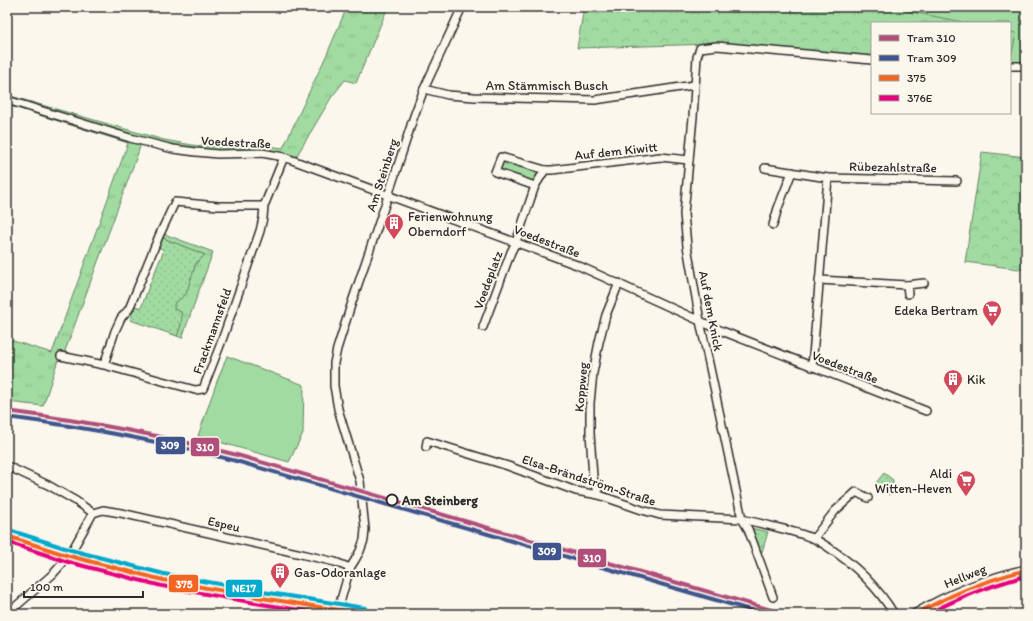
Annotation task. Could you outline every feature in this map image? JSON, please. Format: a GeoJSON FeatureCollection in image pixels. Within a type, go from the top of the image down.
{"type":"FeatureCollection","features":[{"type":"Feature","properties":{"kind":"street","name":"Am Steinberg"},"geometry":{"type":"LineString","coordinates":[[338,610],[350,568],[358,556],[364,540],[365,522],[360,481],[338,409],[334,386],[334,363],[352,302],[414,116],[424,89],[462,7]]}},
{"type":"Feature","properties":{"kind":"street","name":"Auf dem Knick"},"geometry":{"type":"LineString","coordinates":[[742,519],[700,321],[686,246],[684,214],[696,57],[700,48],[717,46],[871,60]]}},
{"type":"Feature","properties":{"kind":"street"},"geometry":{"type":"LineString","coordinates":[[1011,66],[1026,66]]}},
{"type":"Feature","properties":{"kind":"street","name":"Am Stämmisch Busch"},"geometry":{"type":"LineString","coordinates":[[424,89],[448,95],[474,97],[595,100],[694,85]]}},
{"type":"Feature","properties":{"kind":"street","name":"Voedestraße"},"geometry":{"type":"LineString","coordinates":[[7,100],[130,138],[173,149],[218,154],[262,153],[284,157],[577,265],[743,340],[926,411]]}},
{"type":"Feature","properties":{"kind":"street","name":"Frackmannsfeld"},"geometry":{"type":"LineString","coordinates":[[61,356],[104,365],[195,390],[203,389],[221,343],[260,231],[264,206],[284,157]]}},
{"type":"Feature","properties":{"kind":"street","name":"Auf dem Kiwitt"},"geometry":{"type":"LineString","coordinates":[[535,186],[495,172],[501,157],[545,170],[560,170],[660,157],[689,160]]}},
{"type":"Feature","properties":{"kind":"street","name":"Rübezahlstraße"},"geometry":{"type":"LineString","coordinates":[[764,168],[828,178],[957,181]]}},
{"type":"Feature","properties":{"kind":"street"},"geometry":{"type":"LineString","coordinates":[[516,242],[535,186],[545,170]]}},
{"type":"Feature","properties":{"kind":"street"},"geometry":{"type":"LineString","coordinates":[[773,225],[792,172]]}},
{"type":"Feature","properties":{"kind":"street"},"geometry":{"type":"LineString","coordinates":[[812,367],[828,178]]}},
{"type":"Feature","properties":{"kind":"street"},"geometry":{"type":"LineString","coordinates":[[104,365],[121,318],[129,309],[159,236],[175,202],[218,206],[264,206]]}},
{"type":"Feature","properties":{"kind":"street","name":"Voedeplatz"},"geometry":{"type":"LineString","coordinates":[[483,327],[516,242]]}},
{"type":"Feature","properties":{"kind":"street"},"geometry":{"type":"LineString","coordinates":[[819,280],[907,285],[924,282]]}},
{"type":"Feature","properties":{"kind":"street","name":"Koppweg"},"geometry":{"type":"LineString","coordinates":[[599,495],[593,477],[590,440],[590,403],[593,373],[599,342],[606,315],[619,283]]}},
{"type":"Feature","properties":{"kind":"street"},"geometry":{"type":"LineString","coordinates":[[907,285],[908,294]]}},
{"type":"Feature","properties":{"kind":"street","name":"Elsa-Brändström-Straße"},"geometry":{"type":"LineString","coordinates":[[426,447],[427,441],[501,464],[576,491],[599,495],[660,515],[742,519]]}},
{"type":"Feature","properties":{"kind":"street"},"geometry":{"type":"LineString","coordinates":[[7,466],[48,485],[76,501],[92,513],[69,556],[53,574],[7,614]]}},
{"type":"Feature","properties":{"kind":"street"},"geometry":{"type":"LineString","coordinates":[[814,538],[835,511],[856,492],[868,498]]}},
{"type":"Feature","properties":{"kind":"street","name":"Espeu"},"geometry":{"type":"LineString","coordinates":[[92,513],[103,510],[128,515],[335,562],[350,568]]}},
{"type":"Feature","properties":{"kind":"street"},"geometry":{"type":"LineString","coordinates":[[742,519],[814,538],[849,562],[864,575],[894,614]]}},
{"type":"Feature","properties":{"kind":"street"},"geometry":{"type":"LineString","coordinates":[[742,519],[748,529],[773,597]]}},
{"type":"Feature","properties":{"kind":"street"},"geometry":{"type":"LineString","coordinates":[[7,536],[69,556],[162,580],[364,614]]}},
{"type":"Feature","properties":{"kind":"street","name":"Hellweg"},"geometry":{"type":"LineString","coordinates":[[916,614],[958,592],[1006,575],[1026,570]]}},
{"type":"Feature","properties":{"kind":"green space"},"geometry":{"type":"Polygon","coordinates":[[[347,7],[388,7],[356,83],[345,80],[331,98],[296,157],[275,151],[216,151],[142,139],[65,351],[57,363],[43,406],[7,402],[7,339],[52,353],[128,143],[7,105],[7,95],[164,140],[198,146],[268,146],[283,148],[327,54],[347,7]]]}},
{"type":"Feature","properties":{"kind":"green space"},"geometry":{"type":"Polygon","coordinates":[[[584,7],[992,7],[1026,10],[1011,60],[1011,22],[871,22],[871,59],[713,44],[577,48],[584,7]]]}},
{"type":"Feature","properties":{"kind":"green space"},"geometry":{"type":"Polygon","coordinates":[[[907,7],[1026,7],[1026,63],[1011,63],[1016,33],[1011,32],[1011,22],[963,22],[907,11],[907,7]]]}},
{"type":"Feature","properties":{"kind":"green space"},"geometry":{"type":"Polygon","coordinates":[[[982,152],[1026,157],[1026,270],[965,262],[982,152]]]}},
{"type":"Feature","properties":{"kind":"green space"},"geometry":{"type":"Polygon","coordinates":[[[504,161],[536,170],[536,177],[534,180],[529,181],[503,172],[500,167],[504,161]]]}},
{"type":"Feature","properties":{"kind":"green space"},"geometry":{"type":"Polygon","coordinates":[[[164,234],[213,252],[182,338],[177,336],[181,325],[181,312],[174,309],[173,304],[186,294],[196,263],[205,255],[163,238],[164,234]]]}},
{"type":"Feature","properties":{"kind":"green space"},"geometry":{"type":"Polygon","coordinates":[[[163,238],[205,255],[196,263],[186,294],[174,304],[174,309],[181,312],[182,315],[177,336],[130,320],[135,306],[141,308],[164,250],[158,247],[163,238]]]}},
{"type":"Feature","properties":{"kind":"green space"},"geometry":{"type":"Polygon","coordinates":[[[227,356],[304,385],[303,433],[289,462],[198,436],[227,356]]]}},
{"type":"Feature","properties":{"kind":"green space"},"geometry":{"type":"Polygon","coordinates":[[[884,473],[893,480],[892,491],[889,495],[875,484],[884,473]]]}},
{"type":"Feature","properties":{"kind":"green space"},"geometry":{"type":"Polygon","coordinates":[[[751,528],[768,532],[762,552],[759,551],[751,528]]]}},
{"type":"Feature","properties":{"kind":"tram line","name":"310"},"geometry":{"type":"LineString","coordinates":[[7,411],[123,429],[237,455],[785,614]]}},
{"type":"Feature","properties":{"kind":"tram line","name":"309"},"geometry":{"type":"LineString","coordinates":[[7,417],[122,435],[236,461],[764,614]]}},
{"type":"Feature","properties":{"kind":"transit line","name":"NE17"},"geometry":{"type":"LineString","coordinates":[[9,530],[71,550],[164,574],[263,592],[365,608]]}},
{"type":"Feature","properties":{"kind":"transit line","name":"375"},"geometry":{"type":"LineString","coordinates":[[7,536],[69,556],[163,580],[262,598],[364,614]]}},
{"type":"Feature","properties":{"kind":"transit line","name":"376E"},"geometry":{"type":"LineString","coordinates":[[7,542],[68,562],[162,586],[325,614]]}},
{"type":"Feature","properties":{"kind":"transit line","name":"375"},"geometry":{"type":"LineString","coordinates":[[916,614],[942,600],[970,588],[997,578],[1026,570]]}},
{"type":"Feature","properties":{"kind":"transit line","name":"376E"},"geometry":{"type":"LineString","coordinates":[[928,614],[976,592],[1026,576]]}},
{"type":"Feature","properties":{"kind":"place","name":"Ferienwohnung Oberndorf"},"geometry":{"type":"Point","coordinates":[394,240]}},
{"type":"Feature","properties":{"kind":"place","name":"Edeka Bertram"},"geometry":{"type":"Point","coordinates":[992,327]}},
{"type":"Feature","properties":{"kind":"place","name":"Kik"},"geometry":{"type":"Point","coordinates":[953,396]}},
{"type":"Feature","properties":{"kind":"place","name":"Aldi Witten-Heven"},"geometry":{"type":"Point","coordinates":[966,497]}},
{"type":"Feature","properties":{"kind":"place","name":"Am Steinberg"},"geometry":{"type":"Point","coordinates":[392,500]}},
{"type":"Feature","properties":{"kind":"place","name":"Gas-Odoranlage"},"geometry":{"type":"Point","coordinates":[280,589]}}]}
